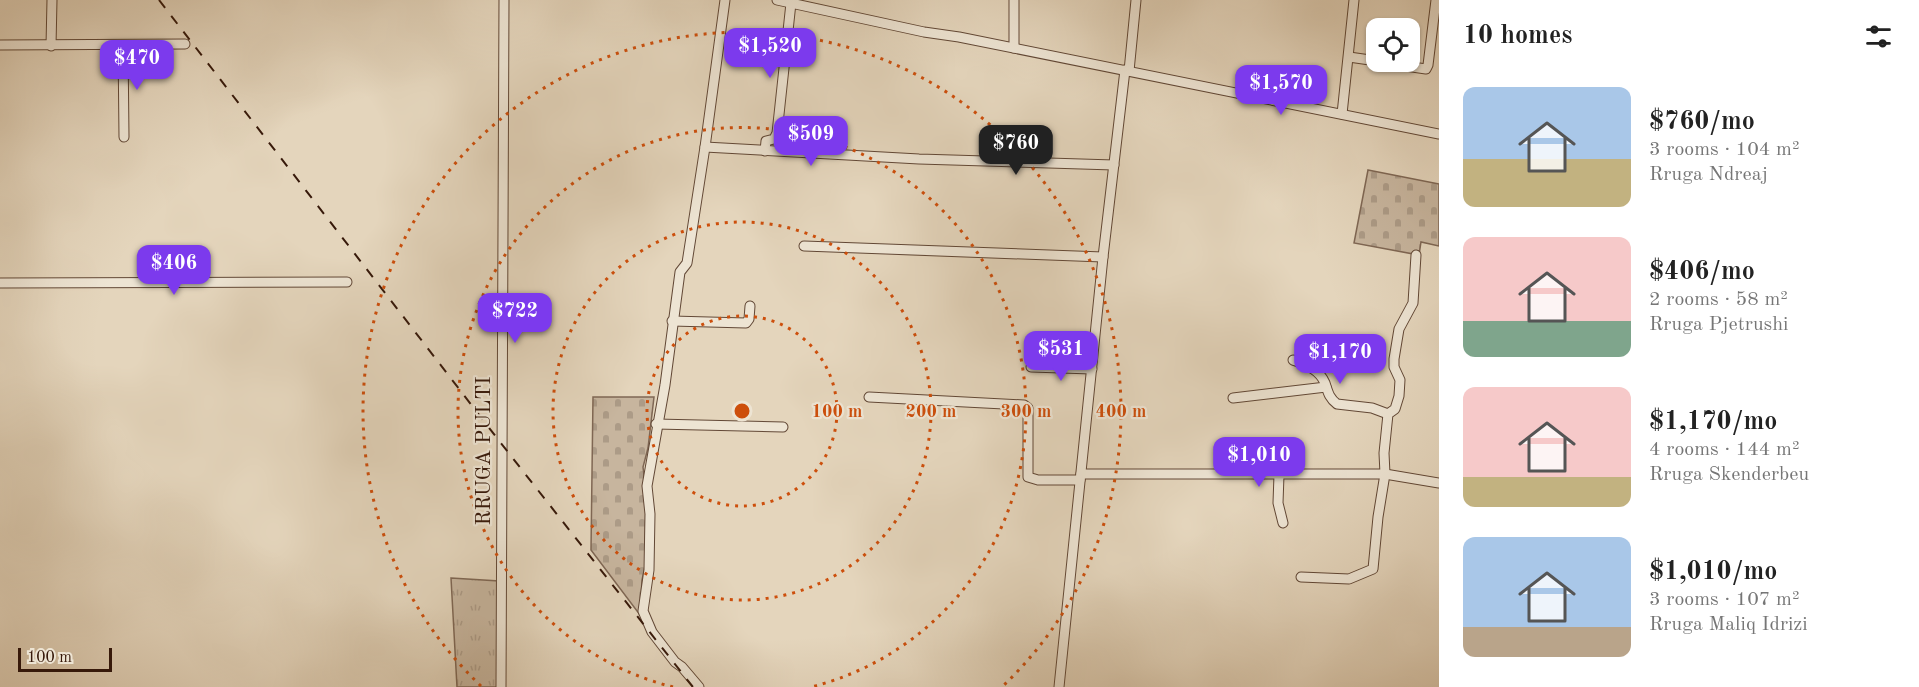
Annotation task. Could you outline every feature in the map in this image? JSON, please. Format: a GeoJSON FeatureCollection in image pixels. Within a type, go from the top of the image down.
{"type":"FeatureCollection","features":[{"type":"Feature","properties":{"kind":"street"},"geometry":{"type":"LineString","coordinates":[[51,46],[52,0]]}},
{"type":"Feature","properties":{"kind":"street","name":"RRUGA PULTI"},"geometry":{"type":"LineString","coordinates":[[501,687],[504,0]]}},
{"type":"Feature","properties":{"kind":"street"},"geometry":{"type":"LineString","coordinates":[[699,687],[675,662],[652,632],[643,611],[649,570],[650,514],[647,489],[680,272],[687,263],[725,0]]}},
{"type":"Feature","properties":{"kind":"street"},"geometry":{"type":"LineString","coordinates":[[777,0],[924,32],[959,37],[1439,134]]}},
{"type":"Feature","properties":{"kind":"street"},"geometry":{"type":"LineString","coordinates":[[1014,0],[1014,48]]}},
{"type":"Feature","properties":{"kind":"street"},"geometry":{"type":"LineString","coordinates":[[1059,687],[1113,165],[1136,0]]}},
{"type":"Feature","properties":{"kind":"street"},"geometry":{"type":"LineString","coordinates":[[1342,114],[1354,0]]}},
{"type":"Feature","properties":{"kind":"street"},"geometry":{"type":"LineString","coordinates":[[1420,68],[1425,69],[1428,65],[1436,0]]}},
{"type":"Feature","properties":{"kind":"street"},"geometry":{"type":"LineString","coordinates":[[765,151],[766,141],[777,136],[791,3]]}},
{"type":"Feature","properties":{"kind":"street"},"geometry":{"type":"LineString","coordinates":[[0,45],[185,44]]}},
{"type":"Feature","properties":{"kind":"street"},"geometry":{"type":"LineString","coordinates":[[123,45],[124,137]]}},
{"type":"Feature","properties":{"kind":"street"},"geometry":{"type":"LineString","coordinates":[[1349,57],[1366,59]]}},
{"type":"Feature","properties":{"kind":"street"},"geometry":{"type":"LineString","coordinates":[[705,147],[919,159],[1113,165]]}},
{"type":"Feature","properties":{"kind":"street"},"geometry":{"type":"LineString","coordinates":[[804,246],[1103,257]]}},
{"type":"Feature","properties":{"kind":"street"},"geometry":{"type":"LineString","coordinates":[[1301,577],[1349,579],[1373,569],[1385,474],[1384,453],[1388,414],[1395,409],[1399,396],[1400,380],[1394,367],[1395,350],[1399,329],[1413,300],[1416,255]]}},
{"type":"Feature","properties":{"kind":"street"},"geometry":{"type":"LineString","coordinates":[[0,283],[347,282]]}},
{"type":"Feature","properties":{"kind":"street"},"geometry":{"type":"LineString","coordinates":[[672,321],[746,323],[749,319],[750,306]]}},
{"type":"Feature","properties":{"kind":"street"},"geometry":{"type":"LineString","coordinates":[[1293,360],[1317,371],[1329,395],[1337,404],[1372,408],[1388,414]]}},
{"type":"Feature","properties":{"kind":"street"},"geometry":{"type":"LineString","coordinates":[[1031,367],[1092,369]]}},
{"type":"Feature","properties":{"kind":"street"},"geometry":{"type":"LineString","coordinates":[[1233,398],[1326,387]]}},
{"type":"Feature","properties":{"kind":"street"},"geometry":{"type":"LineString","coordinates":[[869,397],[1024,405],[1028,408],[1028,477],[1038,480],[1081,477],[1385,474],[1439,483]]}},
{"type":"Feature","properties":{"kind":"street"},"geometry":{"type":"LineString","coordinates":[[656,424],[783,427]]}},
{"type":"Feature","properties":{"kind":"street"},"geometry":{"type":"LineString","coordinates":[[1279,475],[1278,503],[1283,523]]}},
{"type":"Feature","properties":{"kind":"green space"},"geometry":{"type":"Polygon","coordinates":[[[1368,170],[1439,184],[1439,246],[1421,242],[1419,255],[1354,243],[1368,170]]]}},
{"type":"Feature","properties":{"kind":"green space"},"geometry":{"type":"Polygon","coordinates":[[[593,397],[654,397],[648,448],[643,467],[646,492],[645,566],[640,615],[591,550],[593,397]]]}},
{"type":"Feature","properties":{"kind":"green space"},"geometry":{"type":"Polygon","coordinates":[[[451,578],[499,581],[499,687],[457,687],[451,578]]]}},
{"type":"Feature","properties":{"kind":"railway"},"geometry":{"type":"LineString","coordinates":[[159,0],[500,442],[693,687]]}}]}
